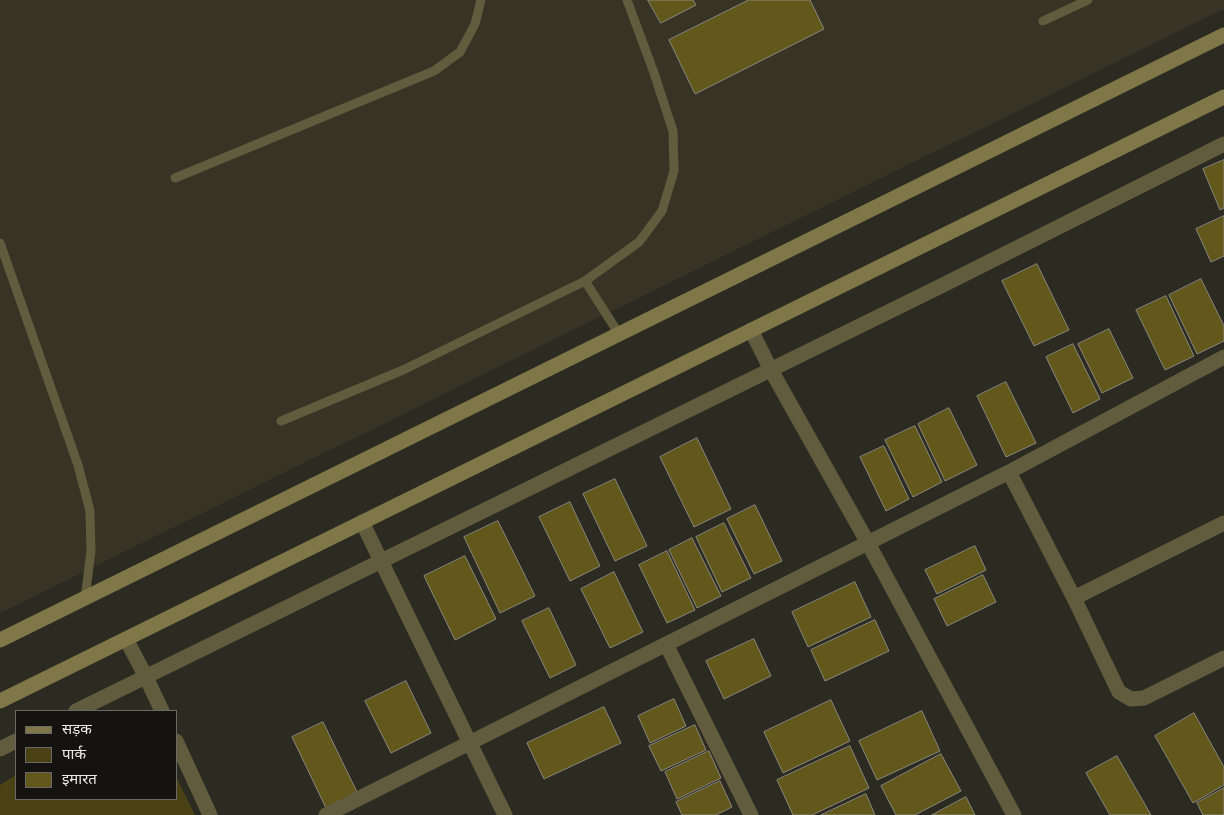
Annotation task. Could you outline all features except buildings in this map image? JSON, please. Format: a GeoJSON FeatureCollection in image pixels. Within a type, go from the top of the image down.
{"type":"FeatureCollection","features":[{"type":"Feature","properties":{"kind":"main road"},"geometry":{"type":"LineString","coordinates":[[0,640],[1224,35]]}},
{"type":"Feature","properties":{"kind":"main road"},"geometry":{"type":"LineString","coordinates":[[0,701],[1224,97]]}},
{"type":"Feature","properties":{"kind":"street"},"geometry":{"type":"LineString","coordinates":[[78,710],[948,283],[1224,144]]}},
{"type":"Feature","properties":{"kind":"street"},"geometry":{"type":"LineString","coordinates":[[750,330],[868,542],[1014,815]]}},
{"type":"Feature","properties":{"kind":"street"},"geometry":{"type":"LineString","coordinates":[[326,815],[1009,472],[1224,357]]}},
{"type":"Feature","properties":{"kind":"street"},"geometry":{"type":"LineString","coordinates":[[1009,472],[1074,598],[1119,692],[1132,699],[1144,698],[1224,658]]}},
{"type":"Feature","properties":{"kind":"street"},"geometry":{"type":"LineString","coordinates":[[362,522],[505,815]]}},
{"type":"Feature","properties":{"kind":"street"},"geometry":{"type":"LineString","coordinates":[[1074,598],[1224,523]]}},
{"type":"Feature","properties":{"kind":"street"},"geometry":{"type":"LineString","coordinates":[[126,639],[162,710]]}},
{"type":"Feature","properties":{"kind":"street"},"geometry":{"type":"LineString","coordinates":[[666,644],[751,815]]}},
{"type":"Feature","properties":{"kind":"street"},"geometry":{"type":"LineString","coordinates":[[0,749],[15,742]]}},
{"type":"Feature","properties":{"kind":"street"},"geometry":{"type":"LineString","coordinates":[[178,745],[210,815]]}},
{"type":"Feature","properties":{"kind":"lane"},"geometry":{"type":"LineString","coordinates":[[175,178],[434,72],[460,52],[475,24],[481,0]]}},
{"type":"Feature","properties":{"kind":"lane"},"geometry":{"type":"LineString","coordinates":[[281,421],[403,370],[585,281],[639,242],[662,211],[674,171],[673,131],[627,0]]}},
{"type":"Feature","properties":{"kind":"lane"},"geometry":{"type":"LineString","coordinates":[[1043,21],[1088,0]]}},
{"type":"Feature","properties":{"kind":"lane"},"geometry":{"type":"LineString","coordinates":[[0,243],[78,465],[90,511],[91,551],[85,598]]}},
{"type":"Feature","properties":{"kind":"lane"},"geometry":{"type":"LineString","coordinates":[[585,281],[619,334]]}},
{"type":"Feature","properties":{"kind":"shaded area"},"geometry":{"type":"Polygon","coordinates":[[[0,0],[1224,0],[1224,9],[0,613],[0,0]]]}},
{"type":"Feature","properties":{"kind":"green space"},"geometry":{"type":"Polygon","coordinates":[[[15,776],[15,800],[178,800],[178,781],[195,815],[0,815],[0,785],[15,776]]]}}]}
